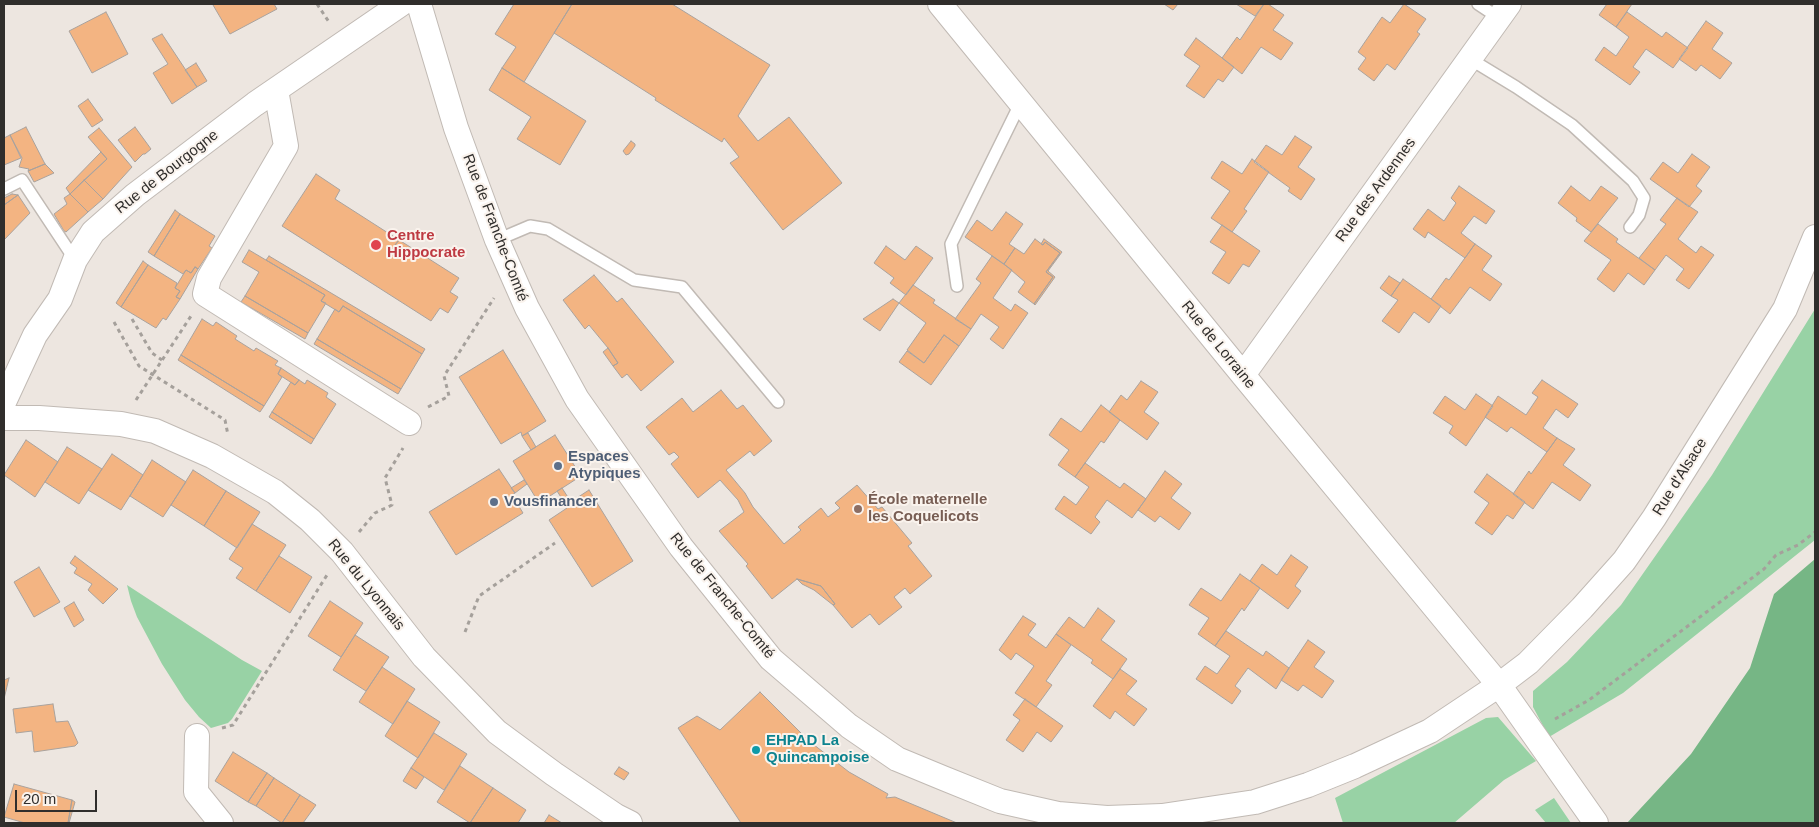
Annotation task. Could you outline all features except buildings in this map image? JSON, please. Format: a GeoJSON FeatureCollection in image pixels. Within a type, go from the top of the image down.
{"type":"FeatureCollection","features":[{"type":"Feature","properties":{"kind":"street","name":"Rue de Bourgogne"},"geometry":{"type":"LineString","coordinates":[[4,402],[35,335],[60,299],[75,260],[93,232],[135,195],[276,90],[401,4]]}},
{"type":"Feature","properties":{"kind":"street","name":"Rue de Franche-Comté"},"geometry":{"type":"LineString","coordinates":[[419,4],[456,128],[497,240],[526,308],[577,399],[670,532],[771,658],[848,726],[897,759],[967,788],[1010,803],[1058,814],[1160,820],[1255,802],[1355,766],[1430,732],[1499,685]]}},
{"type":"Feature","properties":{"kind":"street","name":"Rue de Lorraine"},"geometry":{"type":"LineString","coordinates":[[940,4],[1499,685],[1596,823]]}},
{"type":"Feature","properties":{"kind":"street","name":"Rue des Ardennes"},"geometry":{"type":"LineString","coordinates":[[1243,375],[1504,11]]}},
{"type":"Feature","properties":{"kind":"street"},"geometry":{"type":"LineString","coordinates":[[276,90],[286,146],[209,278],[205,294],[409,423]]}},
{"type":"Feature","properties":{"kind":"street","name":"Rue d'Alsace"},"geometry":{"type":"LineString","coordinates":[[1499,685],[1528,663],[1582,608],[1624,560],[1654,518],[1785,309],[1815,237]]}},
{"type":"Feature","properties":{"kind":"street","name":"Rue du Lyonnais"},"geometry":{"type":"LineString","coordinates":[[4,418],[39,418],[121,424],[155,430],[186,443],[275,492],[342,552],[424,657],[497,732],[616,816],[630,823]]}},
{"type":"Feature","properties":{"kind":"street"},"geometry":{"type":"LineString","coordinates":[[197,736],[196,792],[221,823]]}},
{"type":"Feature","properties":{"kind":"lane"},"geometry":{"type":"LineString","coordinates":[[1478,4],[1504,11]]}},
{"type":"Feature","properties":{"kind":"lane"},"geometry":{"type":"LineString","coordinates":[[1470,58],[1572,125],[1634,182],[1644,198],[1639,215],[1630,227]]}},
{"type":"Feature","properties":{"kind":"lane"},"geometry":{"type":"LineString","coordinates":[[956,286],[951,244],[1021,102]]}},
{"type":"Feature","properties":{"kind":"lane"},"geometry":{"type":"LineString","coordinates":[[4,189],[22,180],[75,260]]}},
{"type":"Feature","properties":{"kind":"lane"},"geometry":{"type":"LineString","coordinates":[[497,240],[530,226],[548,228],[634,280],[682,287],[778,402]]}},
{"type":"Feature","properties":{"kind":"path"},"geometry":{"type":"LineString","coordinates":[[429,406],[449,396],[444,376],[511,272]]}},
{"type":"Feature","properties":{"kind":"path"},"geometry":{"type":"LineString","coordinates":[[121,424],[205,294]]}},
{"type":"Feature","properties":{"kind":"path"},"geometry":{"type":"LineString","coordinates":[[132,319],[152,353],[162,360]]}},
{"type":"Feature","properties":{"kind":"path"},"geometry":{"type":"LineString","coordinates":[[114,322],[139,366],[225,420],[236,469]]}},
{"type":"Feature","properties":{"kind":"path"},"geometry":{"type":"LineString","coordinates":[[197,736],[233,725],[342,552],[375,512],[392,505],[385,478],[393,465]]}},
{"type":"Feature","properties":{"kind":"path"},"geometry":{"type":"LineString","coordinates":[[1532,732],[1590,700],[1764,569],[1776,555],[1798,545],[1815,532]]}},
{"type":"Feature","properties":{"kind":"path"},"geometry":{"type":"LineString","coordinates":[[465,632],[479,596],[555,543]]}},
{"type":"Feature","properties":{"kind":"green space"},"geometry":{"type":"Polygon","coordinates":[[[1815,309],[1815,540],[1623,693],[1549,737],[1533,707],[1533,691],[1567,662],[1621,605],[1712,475],[1815,309]]]}},
{"type":"Feature","properties":{"kind":"green space"},"geometry":{"type":"Polygon","coordinates":[[[1815,559],[1815,823],[1627,823],[1691,754],[1750,668],[1774,594],[1815,559]]]}},
{"type":"Feature","properties":{"kind":"green space"},"geometry":{"type":"Polygon","coordinates":[[[127,585],[262,671],[228,723],[211,728],[185,700],[162,664],[137,617],[127,585]]]}},
{"type":"Feature","properties":{"kind":"green space"},"geometry":{"type":"Polygon","coordinates":[[[1498,717],[1536,761],[1504,780],[1454,823],[1343,823],[1335,798],[1486,718],[1498,717]]]}},
{"type":"Feature","properties":{"kind":"green space"},"geometry":{"type":"Polygon","coordinates":[[[1554,798],[1571,823],[1546,823],[1535,810],[1554,798]]]}},
{"type":"Feature","properties":{"kind":"place","name":"Centre Hippocrate"},"geometry":{"type":"Point","coordinates":[376,245]}},
{"type":"Feature","properties":{"kind":"place","name":"Espaces Atypiques"},"geometry":{"type":"Point","coordinates":[558,466]}},
{"type":"Feature","properties":{"kind":"place","name":"Vousfinancer"},"geometry":{"type":"Point","coordinates":[494,502]}},
{"type":"Feature","properties":{"kind":"place","name":"École maternelle les Coquelicots"},"geometry":{"type":"Point","coordinates":[858,509]}},
{"type":"Feature","properties":{"kind":"place","name":"EHPAD La Quincampoise"},"geometry":{"type":"Point","coordinates":[756,750]}}]}
